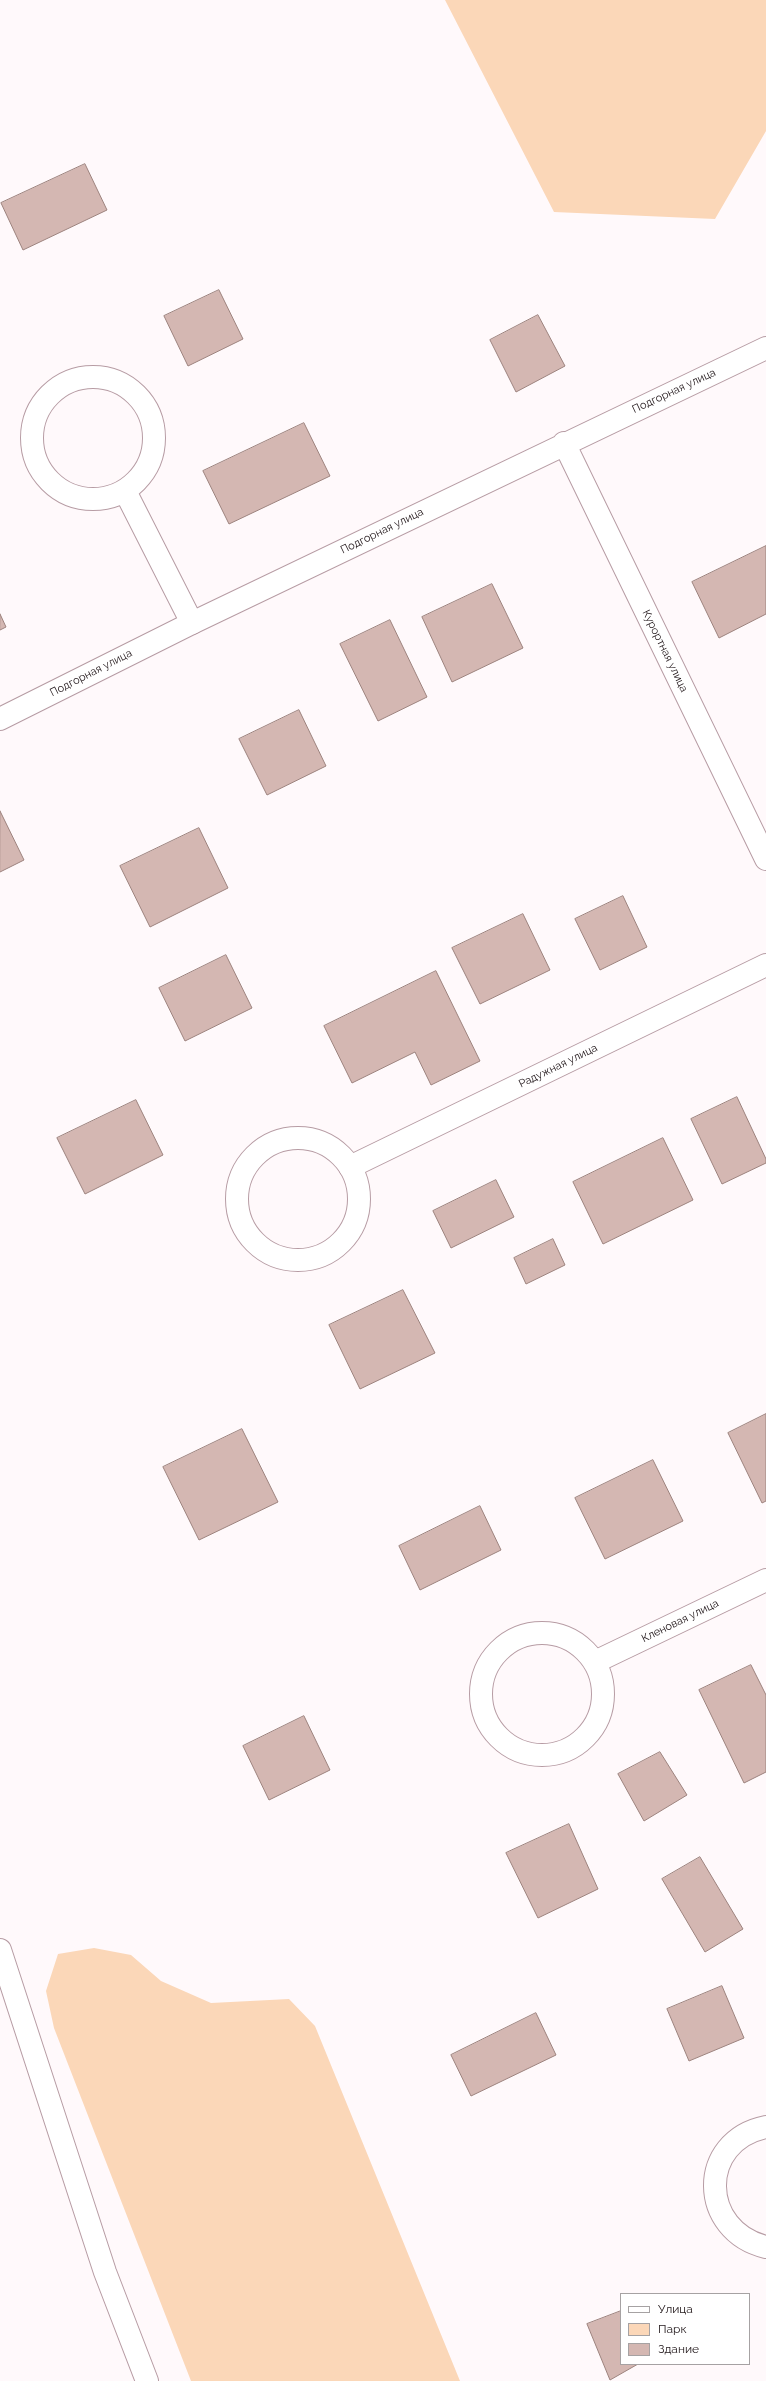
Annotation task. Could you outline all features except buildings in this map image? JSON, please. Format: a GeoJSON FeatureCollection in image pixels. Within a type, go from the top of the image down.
{"type":"FeatureCollection","features":[{"type":"Feature","properties":{"kind":"street","name":"Подгорная улица"},"geometry":{"type":"LineString","coordinates":[[0,719],[192,623],[766,348]]}},
{"type":"Feature","properties":{"kind":"street"},"geometry":{"type":"LineString","coordinates":[[81,377],[103,377],[123,384],[139,397],[147,410],[155,437],[151,458],[141,477],[125,491],[107,498],[88,499],[69,495],[53,485],[40,470],[33,452],[32,433],[36,414],[46,398],[61,385],[81,377]]}},
{"type":"Feature","properties":{"kind":"street","name":"Курортная улица"},"geometry":{"type":"LineString","coordinates":[[564,444],[766,859]]}},
{"type":"Feature","properties":{"kind":"street"},"geometry":{"type":"LineString","coordinates":[[125,491],[192,623]]}},
{"type":"Feature","properties":{"kind":"street","name":"Радужная улица"},"geometry":{"type":"LineString","coordinates":[[350,1167],[766,965]]}},
{"type":"Feature","properties":{"kind":"street"},"geometry":{"type":"LineString","coordinates":[[303,1138],[322,1142],[338,1152],[350,1167],[358,1187],[359,1208],[352,1229],[338,1246],[320,1257],[299,1260],[278,1257],[259,1247],[245,1231],[238,1213],[236,1194],[241,1175],[251,1159],[266,1146],[284,1139],[303,1138]]}},
{"type":"Feature","properties":{"kind":"street","name":"Кленовая улица"},"geometry":{"type":"LineString","coordinates":[[595,1662],[766,1580]]}},
{"type":"Feature","properties":{"kind":"street"},"geometry":{"type":"LineString","coordinates":[[548,1633],[566,1638],[582,1648],[595,1662],[602,1683],[603,1704],[601,1711],[596,1724],[582,1741],[564,1752],[544,1756],[522,1753],[504,1742],[489,1726],[482,1708],[481,1689],[485,1671],[495,1654],[510,1642],[528,1635],[548,1633]]}},
{"type":"Feature","properties":{"kind":"street"},"geometry":{"type":"LineString","coordinates":[[0,1950],[105,2272],[147,2381]]}},
{"type":"Feature","properties":{"kind":"street"},"geometry":{"type":"LineString","coordinates":[[766,2127],[753,2130],[735,2140],[721,2157],[715,2178],[715,2199],[723,2218],[735,2234],[752,2244],[766,2247]]}},
{"type":"Feature","properties":{"kind":"green space"},"geometry":{"type":"Polygon","coordinates":[[[445,0],[766,0],[766,131],[715,219],[554,212],[445,0]]]}},
{"type":"Feature","properties":{"kind":"green space"},"geometry":{"type":"Polygon","coordinates":[[[94,1948],[131,1955],[161,1981],[211,2003],[289,1999],[315,2026],[460,2381],[191,2381],[54,2028],[46,1991],[58,1954],[94,1948]]]}}]}
